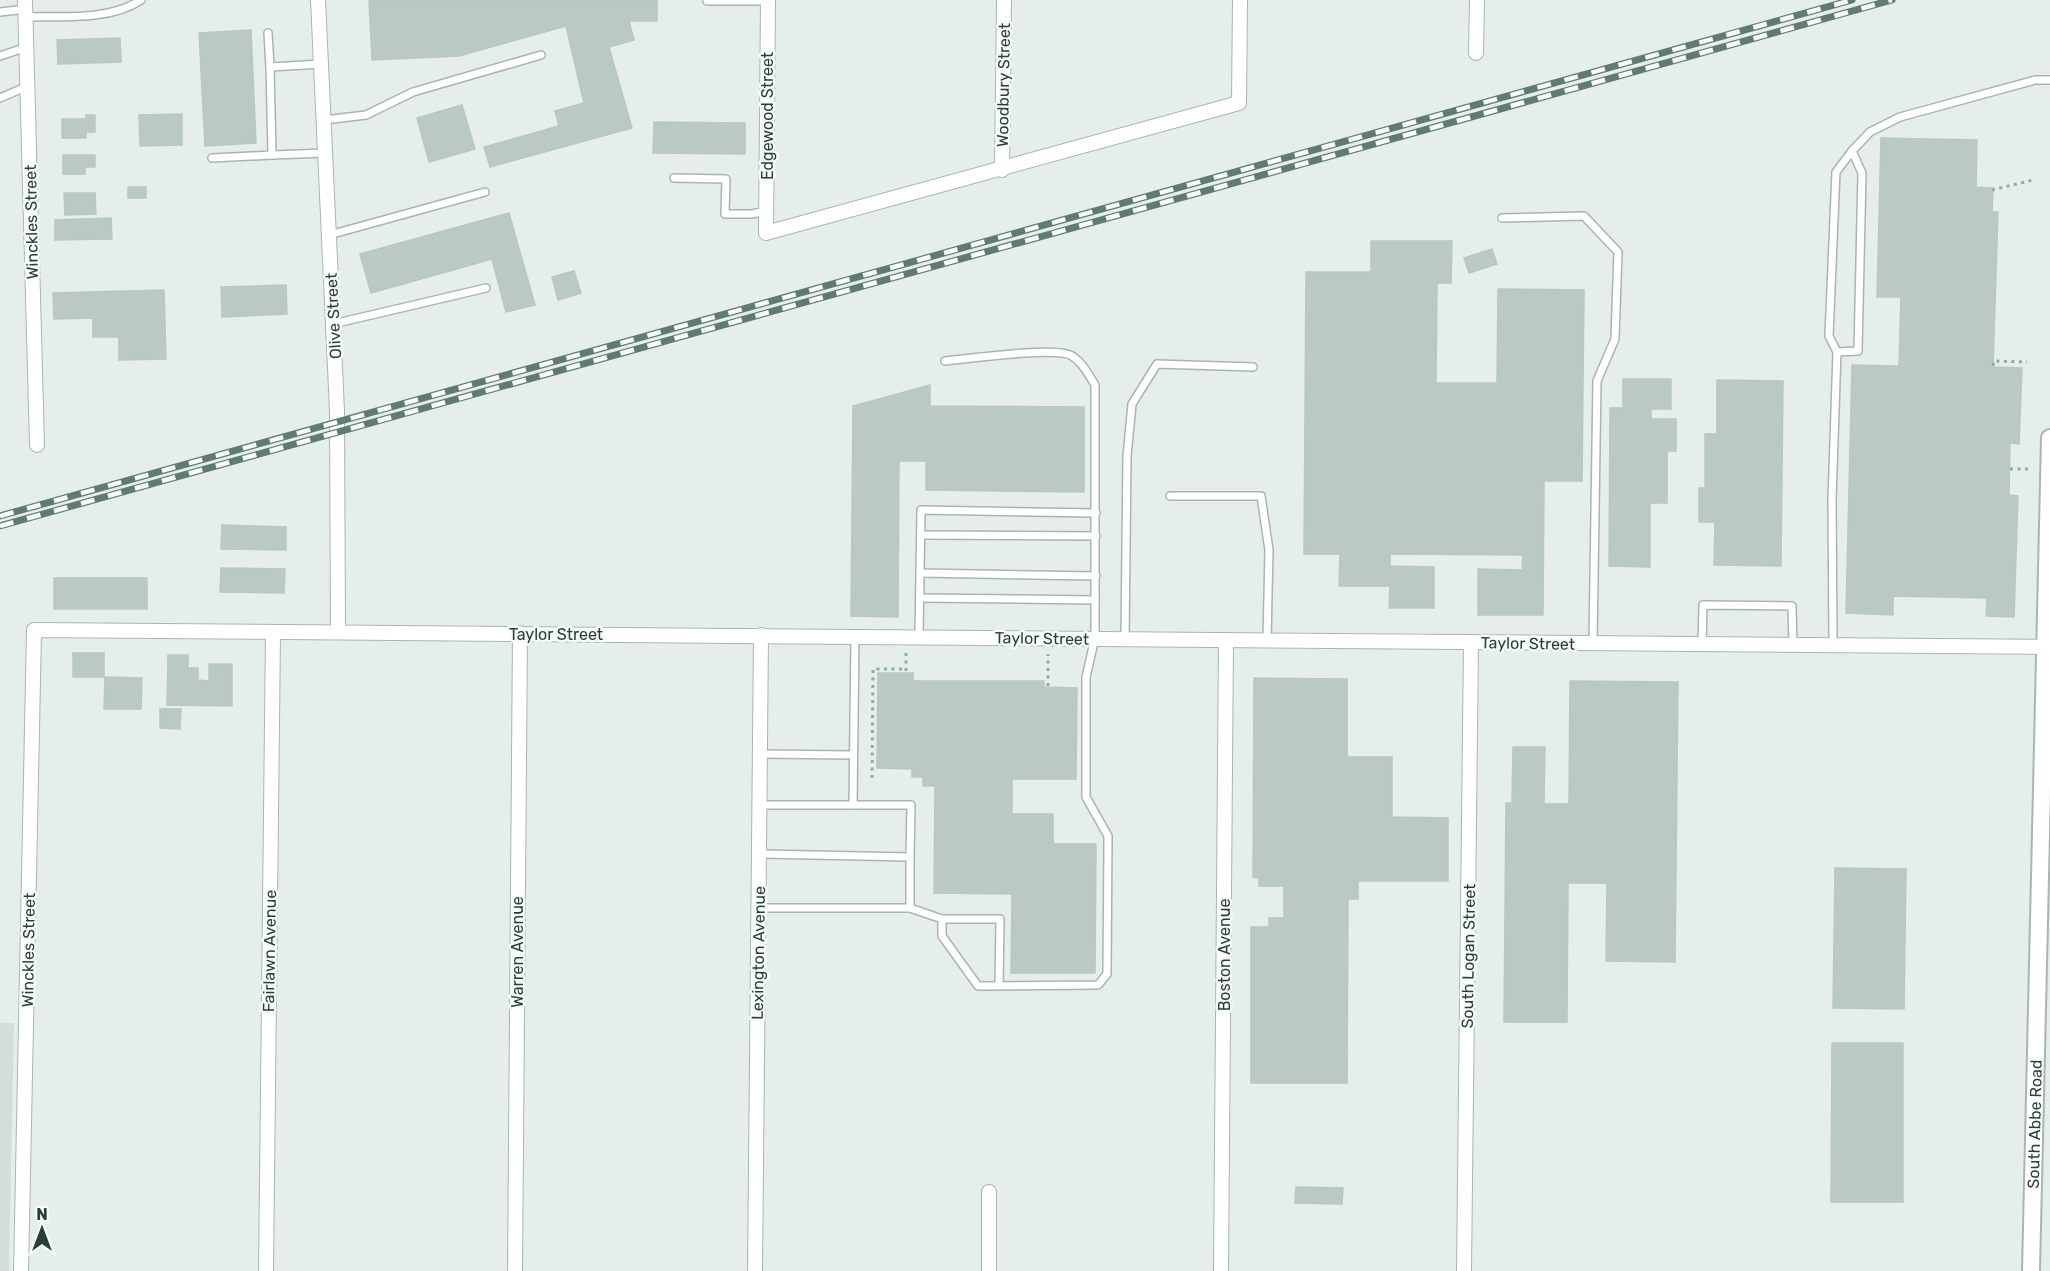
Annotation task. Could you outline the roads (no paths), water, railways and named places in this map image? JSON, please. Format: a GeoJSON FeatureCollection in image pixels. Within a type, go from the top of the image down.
{"type":"FeatureCollection","features":[{"type":"Feature","properties":{"kind":"street","name":"Olive Street"},"geometry":{"type":"LineString","coordinates":[[318,0],[337,411],[338,632]]}},
{"type":"Feature","properties":{"kind":"street","name":"Edgewood Street"},"geometry":{"type":"LineString","coordinates":[[768,0],[766,233],[1002,170]]}},
{"type":"Feature","properties":{"kind":"street","name":"Woodbury Street"},"geometry":{"type":"LineString","coordinates":[[1002,170],[1004,0]]}},
{"type":"Feature","properties":{"kind":"street"},"geometry":{"type":"LineString","coordinates":[[1002,170],[1239,103],[1240,0]]}},
{"type":"Feature","properties":{"kind":"street"},"geometry":{"type":"LineString","coordinates":[[1476,53],[1477,0]]}},
{"type":"Feature","properties":{"kind":"street","name":"Winckles Street"},"geometry":{"type":"LineString","coordinates":[[26,9],[37,445]]}},
{"type":"Feature","properties":{"kind":"street","name":"South Abbe Road"},"geometry":{"type":"LineString","coordinates":[[2031,1271],[2045,822],[2050,438]]}},
{"type":"Feature","properties":{"kind":"street","name":"Winckles Street"},"geometry":{"type":"LineString","coordinates":[[21,1271],[34,630]]}},
{"type":"Feature","properties":{"kind":"street","name":"Taylor Street"},"geometry":{"type":"LineString","coordinates":[[34,630],[2047,647]]}},
{"type":"Feature","properties":{"kind":"street","name":"Fairlawn Avenue"},"geometry":{"type":"LineString","coordinates":[[266,1271],[273,632]]}},
{"type":"Feature","properties":{"kind":"street","name":"Warren Avenue"},"geometry":{"type":"LineString","coordinates":[[515,1271],[520,633]]}},
{"type":"Feature","properties":{"kind":"street","name":"Lexington Avenue"},"geometry":{"type":"LineString","coordinates":[[755,1271],[761,635]]}},
{"type":"Feature","properties":{"kind":"street","name":"Boston Avenue"},"geometry":{"type":"LineString","coordinates":[[1221,1271],[1226,640]]}},
{"type":"Feature","properties":{"kind":"street","name":"South Logan Street"},"geometry":{"type":"LineString","coordinates":[[1464,1271],[1472,642]]}},
{"type":"Feature","properties":{"kind":"street"},"geometry":{"type":"LineString","coordinates":[[989,1192],[989,1271]]}},
{"type":"Feature","properties":{"kind":"lane"},"geometry":{"type":"LineString","coordinates":[[0,12],[26,9],[108,13],[132,6],[141,0]]}},
{"type":"Feature","properties":{"kind":"lane"},"geometry":{"type":"LineString","coordinates":[[707,1],[768,0]]}},
{"type":"Feature","properties":{"kind":"lane"},"geometry":{"type":"LineString","coordinates":[[268,33],[272,155]]}},
{"type":"Feature","properties":{"kind":"lane"},"geometry":{"type":"LineString","coordinates":[[0,56],[27,47]]}},
{"type":"Feature","properties":{"kind":"lane"},"geometry":{"type":"LineString","coordinates":[[324,120],[366,115],[413,92],[541,56]]}},
{"type":"Feature","properties":{"kind":"lane"},"geometry":{"type":"LineString","coordinates":[[270,67],[321,64]]}},
{"type":"Feature","properties":{"kind":"lane"},"geometry":{"type":"LineString","coordinates":[[1833,645],[1832,499],[1837,352],[1829,336],[1836,172],[1851,151],[1870,132],[1900,117],[2035,80],[2050,81]]}},
{"type":"Feature","properties":{"kind":"lane"},"geometry":{"type":"LineString","coordinates":[[0,98],[28,86]]}},
{"type":"Feature","properties":{"kind":"lane"},"geometry":{"type":"LineString","coordinates":[[1837,352],[1858,351],[1862,173],[1851,151]]}},
{"type":"Feature","properties":{"kind":"lane"},"geometry":{"type":"LineString","coordinates":[[212,158],[325,153]]}},
{"type":"Feature","properties":{"kind":"lane"},"geometry":{"type":"LineString","coordinates":[[674,178],[726,178],[725,214],[752,214],[766,211]]}},
{"type":"Feature","properties":{"kind":"lane"},"geometry":{"type":"LineString","coordinates":[[329,235],[485,192]]}},
{"type":"Feature","properties":{"kind":"lane"},"geometry":{"type":"LineString","coordinates":[[1502,218],[1584,216],[1618,252],[1615,339],[1597,381],[1593,644]]}},
{"type":"Feature","properties":{"kind":"lane"},"geometry":{"type":"LineString","coordinates":[[333,324],[486,288]]}},
{"type":"Feature","properties":{"kind":"lane"},"geometry":{"type":"LineString","coordinates":[[942,919],[942,936],[978,986],[1098,985],[1107,974],[1108,836],[1086,797],[1086,677],[1095,638],[1095,385],[1088,372],[1071,355],[1046,352],[945,361]]}},
{"type":"Feature","properties":{"kind":"lane"},"geometry":{"type":"LineString","coordinates":[[1125,639],[1127,456],[1132,404],[1156,364],[1253,367]]}},
{"type":"Feature","properties":{"kind":"lane"},"geometry":{"type":"LineString","coordinates":[[1170,496],[1262,496],[1269,550],[1267,640]]}},
{"type":"Feature","properties":{"kind":"lane"},"geometry":{"type":"LineString","coordinates":[[919,637],[921,510],[1096,513]]}},
{"type":"Feature","properties":{"kind":"lane"},"geometry":{"type":"LineString","coordinates":[[921,535],[1096,536]]}},
{"type":"Feature","properties":{"kind":"lane"},"geometry":{"type":"LineString","coordinates":[[920,573],[1096,576]]}},
{"type":"Feature","properties":{"kind":"lane"},"geometry":{"type":"LineString","coordinates":[[920,598],[1095,600]]}},
{"type":"Feature","properties":{"kind":"lane"},"geometry":{"type":"LineString","coordinates":[[1702,644],[1702,605],[1792,606],[1793,645]]}},
{"type":"Feature","properties":{"kind":"lane"},"geometry":{"type":"LineString","coordinates":[[854,805],[855,636]]}},
{"type":"Feature","properties":{"kind":"lane"},"geometry":{"type":"LineString","coordinates":[[760,754],[853,755]]}},
{"type":"Feature","properties":{"kind":"lane"},"geometry":{"type":"LineString","coordinates":[[759,805],[910,805],[909,908]]}},
{"type":"Feature","properties":{"kind":"lane"},"geometry":{"type":"LineString","coordinates":[[759,854],[910,857]]}},
{"type":"Feature","properties":{"kind":"lane"},"geometry":{"type":"LineString","coordinates":[[758,908],[909,908],[942,919],[1000,919],[999,986]]}},
{"type":"Feature","properties":{"kind":"railway"},"geometry":{"type":"LineString","coordinates":[[0,516],[1852,0]]}},
{"type":"Feature","properties":{"kind":"railway"},"geometry":{"type":"LineString","coordinates":[[0,526],[1892,0]]}}]}
